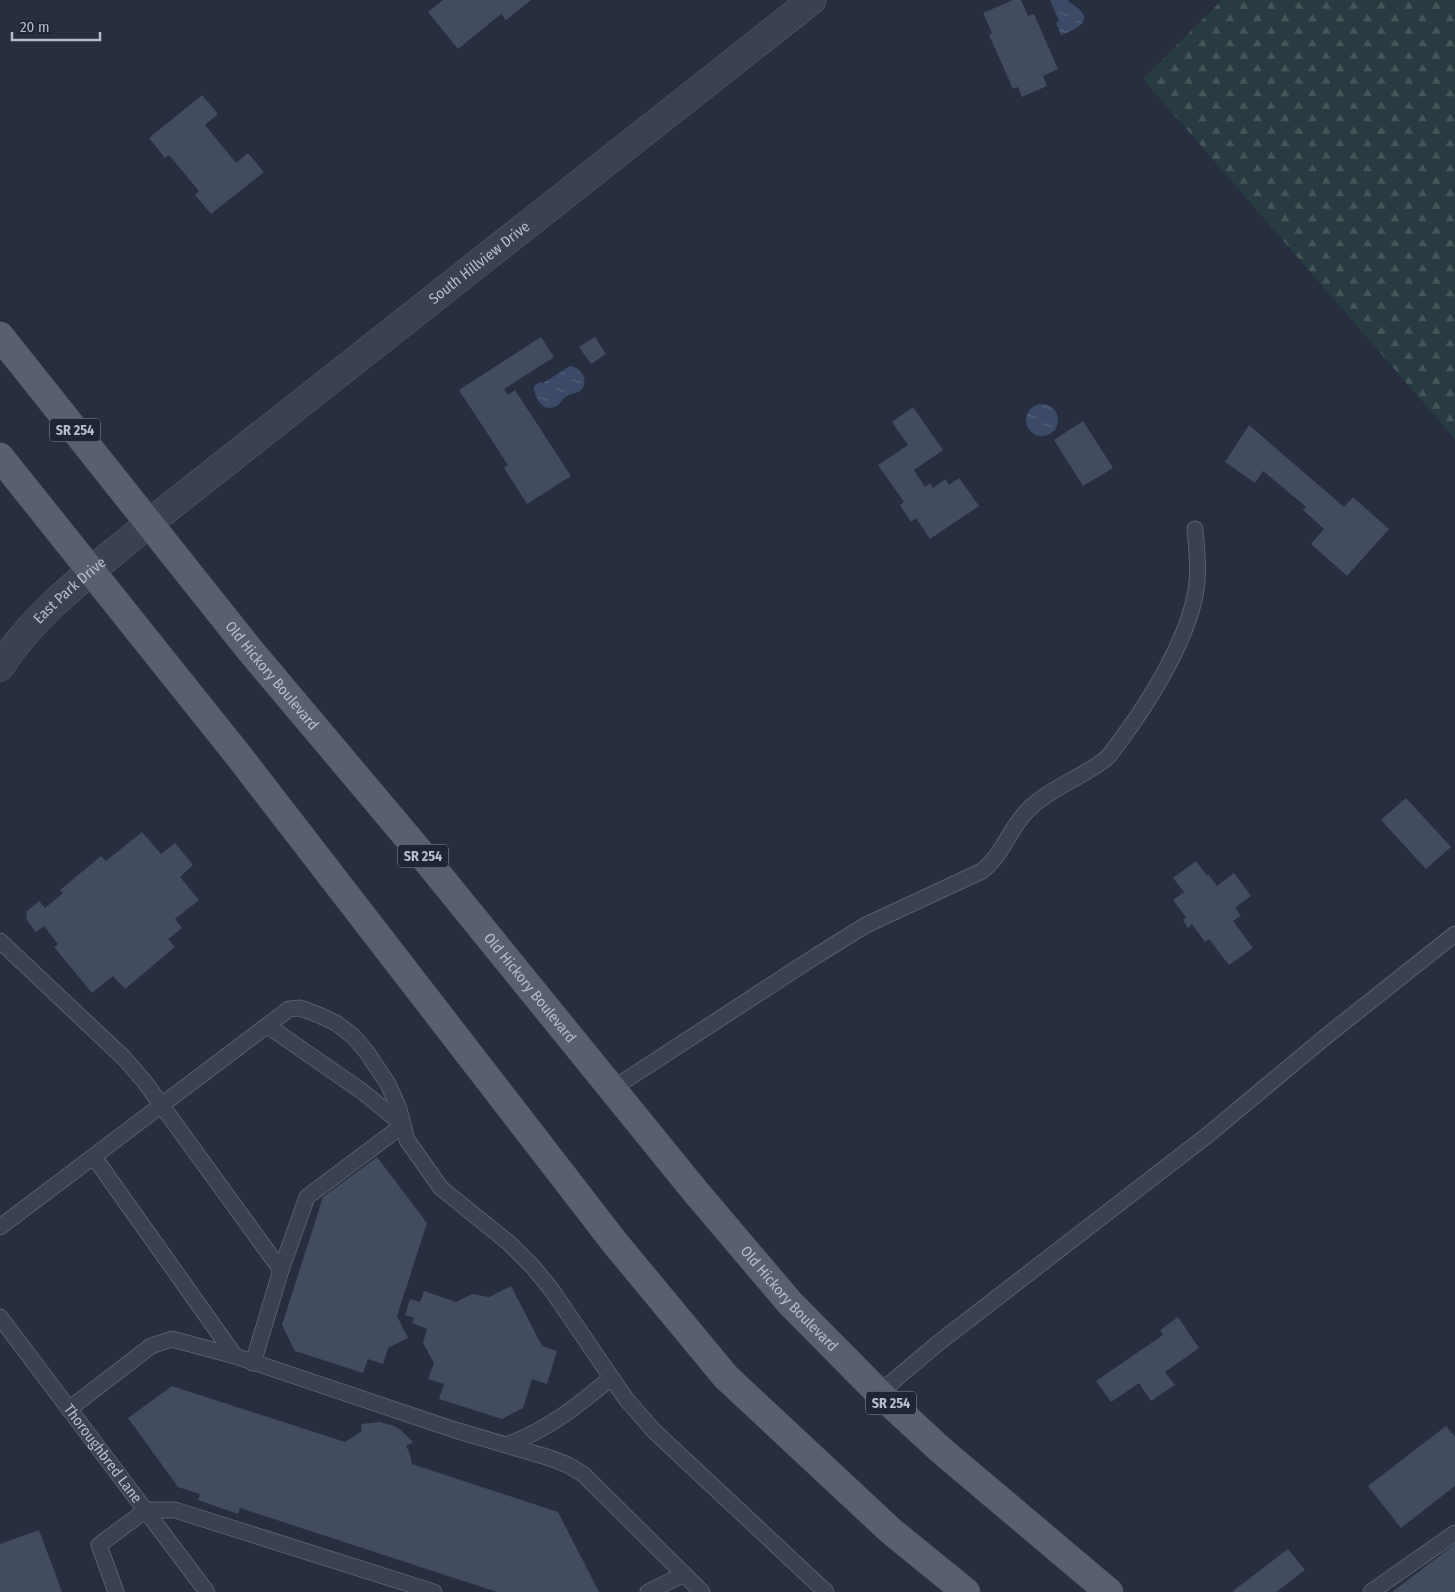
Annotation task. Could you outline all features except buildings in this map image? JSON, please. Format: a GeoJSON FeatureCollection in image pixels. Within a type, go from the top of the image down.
{"type":"FeatureCollection","features":[{"type":"Feature","properties":{"kind":"main road","name":"Old Hickory Boulevard"},"geometry":{"type":"LineString","coordinates":[[0,336],[249,649],[419,851],[695,1191],[790,1303],[879,1393],[942,1451],[1109,1592]]}},
{"type":"Feature","properties":{"kind":"main road"},"geometry":{"type":"LineString","coordinates":[[0,457],[238,755],[615,1243],[726,1377],[891,1531],[966,1592]]}},
{"type":"Feature","properties":{"kind":"street","name":"South Hillview Drive"},"geometry":{"type":"LineString","coordinates":[[148,524],[812,0]]}},
{"type":"Feature","properties":{"kind":"street","name":"East Park Drive"},"geometry":{"type":"LineString","coordinates":[[0,667],[29,628],[92,570],[148,524]]}},
{"type":"Feature","properties":{"kind":"lane"},"geometry":{"type":"LineString","coordinates":[[612,1089],[866,925],[963,882],[982,871],[998,857],[1019,820],[1030,808],[1063,784],[1105,760],[1146,703],[1174,654],[1185,630],[1194,601],[1198,579],[1195,529]]}},
{"type":"Feature","properties":{"kind":"lane"},"geometry":{"type":"LineString","coordinates":[[879,1393],[953,1332],[1209,1134],[1324,1038],[1455,934]]}},
{"type":"Feature","properties":{"kind":"lane"},"geometry":{"type":"LineString","coordinates":[[0,941],[124,1058],[281,1270]]}},
{"type":"Feature","properties":{"kind":"lane"},"geometry":{"type":"LineString","coordinates":[[0,1227],[289,1009],[300,1008],[318,1015],[336,1024],[353,1036],[366,1050],[388,1084],[399,1109],[406,1140],[441,1188],[509,1243],[533,1267],[551,1289],[626,1399],[654,1431],[826,1592]]}},
{"type":"Feature","properties":{"kind":"lane"},"geometry":{"type":"LineString","coordinates":[[268,1026],[363,1092],[403,1125]]}},
{"type":"Feature","properties":{"kind":"lane"},"geometry":{"type":"LineString","coordinates":[[253,1363],[281,1270],[307,1198],[403,1125]]}},
{"type":"Feature","properties":{"kind":"lane"},"geometry":{"type":"LineString","coordinates":[[94,1156],[235,1356]]}},
{"type":"Feature","properties":{"kind":"lane","name":"Thoroughbred Lane"},"geometry":{"type":"LineString","coordinates":[[0,1317],[206,1592]]}},
{"type":"Feature","properties":{"kind":"lane"},"geometry":{"type":"LineString","coordinates":[[69,1409],[151,1346],[160,1342],[172,1339],[235,1356],[568,1465],[582,1474],[702,1592]]}},
{"type":"Feature","properties":{"kind":"lane"},"geometry":{"type":"LineString","coordinates":[[506,1445],[544,1429],[568,1414],[611,1378]]}},
{"type":"Feature","properties":{"kind":"lane"},"geometry":{"type":"LineString","coordinates":[[116,1592],[99,1545],[146,1510],[175,1510],[434,1592]]}},
{"type":"Feature","properties":{"kind":"lane"},"geometry":{"type":"LineString","coordinates":[[1371,1592],[1455,1533]]}},
{"type":"Feature","properties":{"kind":"lane"},"geometry":{"type":"LineString","coordinates":[[648,1592],[684,1574]]}},
{"type":"Feature","properties":{"kind":"green space"},"geometry":{"type":"Polygon","coordinates":[[[1222,0],[1455,0],[1455,439],[1143,79],[1222,0]]]}},
{"type":"Feature","properties":{"kind":"water"},"geometry":{"type":"Polygon","coordinates":[[[1050,0],[1068,0],[1084,15],[1082,23],[1061,35],[1056,23],[1059,21],[1050,0]]]}},
{"type":"Feature","properties":{"kind":"water"},"geometry":{"type":"Polygon","coordinates":[[[570,366],[581,372],[584,379],[583,387],[580,391],[563,399],[553,408],[544,406],[536,395],[534,386],[540,382],[543,383],[570,366]]]}},
{"type":"Feature","properties":{"kind":"water"},"geometry":{"type":"Polygon","coordinates":[[[1042,404],[1054,408],[1058,420],[1054,432],[1042,436],[1030,432],[1026,420],[1030,408],[1042,404]]]}}]}
